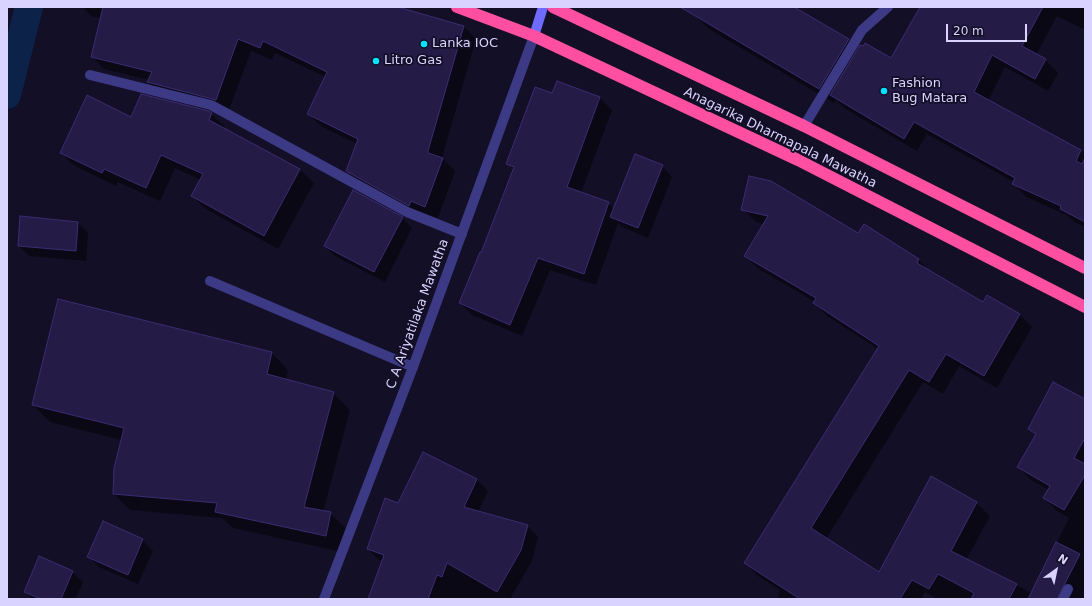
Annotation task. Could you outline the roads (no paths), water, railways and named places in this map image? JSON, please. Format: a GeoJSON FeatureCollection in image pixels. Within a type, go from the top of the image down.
{"type":"FeatureCollection","features":[{"type":"Feature","properties":{"kind":"highway","name":"Anagarika Dharmapala Mawatha"},"geometry":{"type":"LineString","coordinates":[[457,7],[534,36],[798,160],[1085,307]]}},
{"type":"Feature","properties":{"kind":"highway","name":"Anagarika Dharmapala Mawatha"},"geometry":{"type":"LineString","coordinates":[[553,7],[804,126],[1085,268]]}},
{"type":"Feature","properties":{"kind":"street"},"geometry":{"type":"LineString","coordinates":[[534,36],[543,7]]}},
{"type":"Feature","properties":{"kind":"street"},"geometry":{"type":"LineString","coordinates":[[804,126],[862,30],[888,7]]}},
{"type":"Feature","properties":{"kind":"street","name":"C A Ariyatilaka Mawatha"},"geometry":{"type":"LineString","coordinates":[[324,599],[413,367],[534,36]]}},
{"type":"Feature","properties":{"kind":"street"},"geometry":{"type":"LineString","coordinates":[[90,75],[211,105],[408,212],[462,234]]}},
{"type":"Feature","properties":{"kind":"street"},"geometry":{"type":"LineString","coordinates":[[210,281],[413,367]]}},
{"type":"Feature","properties":{"kind":"street"},"geometry":{"type":"LineString","coordinates":[[1063,599],[1068,589]]}},
{"type":"Feature","properties":{"kind":"waterway"},"geometry":{"type":"LineString","coordinates":[[7,95],[29,7]]}},
{"type":"Feature","properties":{"kind":"place","name":"Lanka IOC"},"geometry":{"type":"Point","coordinates":[424,44]}},
{"type":"Feature","properties":{"kind":"place","name":"Litro Gas"},"geometry":{"type":"Point","coordinates":[376,61]}},
{"type":"Feature","properties":{"kind":"place","name":"Fashion Bug Matara"},"geometry":{"type":"Point","coordinates":[884,91]}}]}
